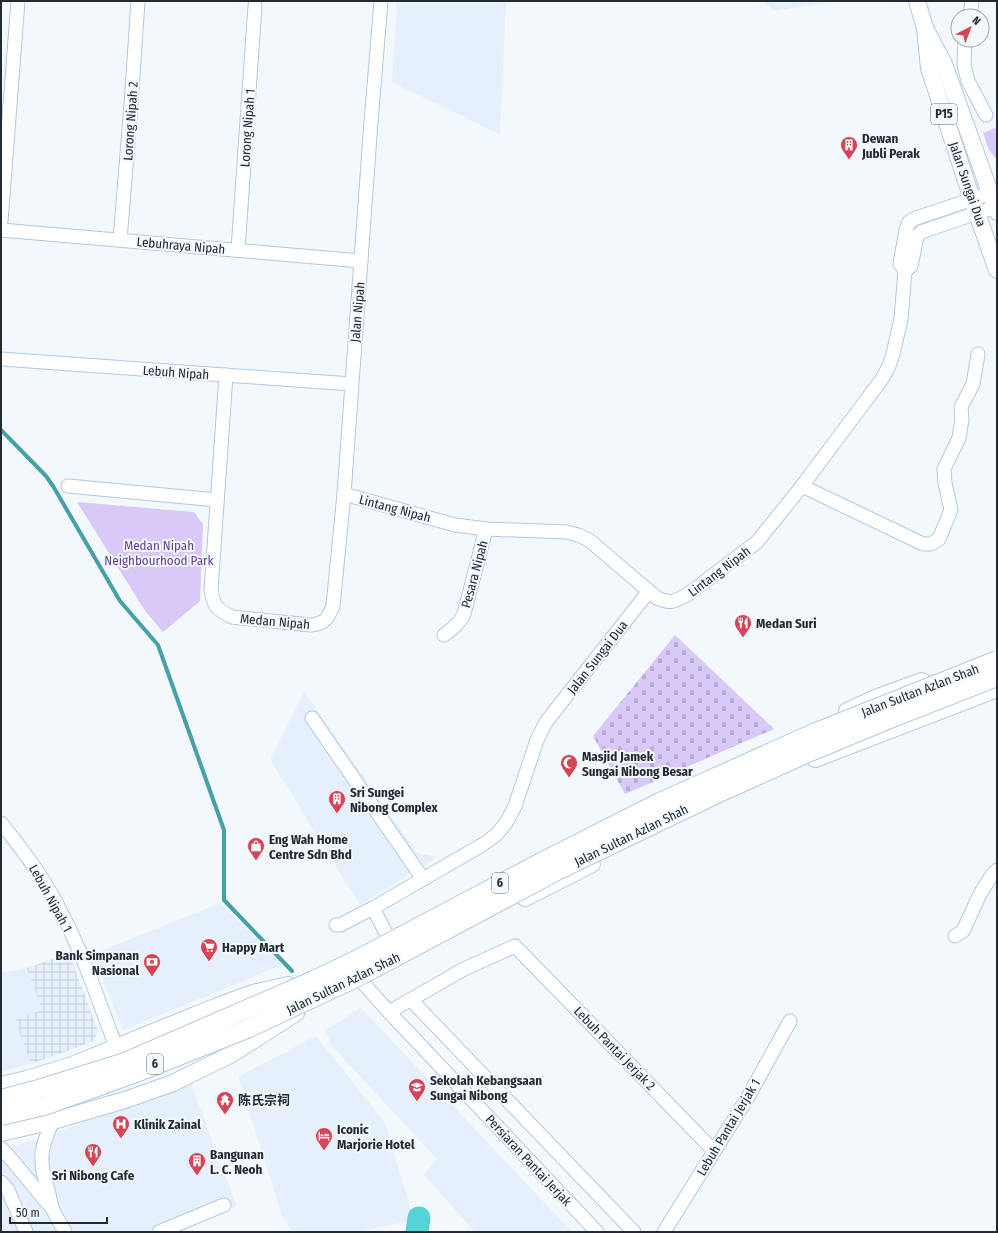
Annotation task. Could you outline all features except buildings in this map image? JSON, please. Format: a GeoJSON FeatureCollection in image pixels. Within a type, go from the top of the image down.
{"type":"FeatureCollection","features":[{"type":"Feature","properties":{"kind":"highway","name":"Jalan Sultan Azlan Shah"},"geometry":{"type":"LineString","coordinates":[[1,1099],[125,1062],[314,980],[354,962],[419,926],[660,802],[816,732],[997,660]]}},
{"type":"Feature","properties":{"kind":"highway","name":"Jalan Sultan Azlan Shah"},"geometry":{"type":"LineString","coordinates":[[1,1116],[51,1103],[141,1071],[247,1029],[360,976],[557,871],[721,792],[822,747],[997,678]]}},
{"type":"Feature","properties":{"kind":"main road","name":"Jalan Sungai Dua"},"geometry":{"type":"LineString","coordinates":[[917,1],[925,28],[929,68],[997,270]]}},
{"type":"Feature","properties":{"kind":"main road","name":"Jalan Sungai Dua"},"geometry":{"type":"LineString","coordinates":[[925,28],[944,64],[994,204]]}},
{"type":"Feature","properties":{"kind":"main road","name":"Jalan Sultan Azlan Shah"},"geometry":{"type":"LineString","coordinates":[[1,1085],[27,1079],[72,1065],[215,1007],[253,994],[296,983],[344,961],[550,850],[779,741],[878,697],[997,652]]}},
{"type":"Feature","properties":{"kind":"main road","name":"Jalan Sultan Azlan Shah"},"geometry":{"type":"LineString","coordinates":[[1,1112],[108,1080],[155,1064],[254,1022],[305,1006],[362,982],[668,824],[726,797],[780,773],[997,689]]}},
{"type":"Feature","properties":{"kind":"main road","name":"Jalan Sultan Azlan Shah"},"geometry":{"type":"LineString","coordinates":[[1,1104],[31,1098],[170,1051],[252,1016],[296,983]]}},
{"type":"Feature","properties":{"kind":"main road","name":"Jalan Sultan Azlan Shah"},"geometry":{"type":"LineString","coordinates":[[1,1133],[53,1121],[128,1099],[173,1083],[232,1054],[305,1006]]}},
{"type":"Feature","properties":{"kind":"street"},"geometry":{"type":"LineString","coordinates":[[1,221],[18,1]]}},
{"type":"Feature","properties":{"kind":"street","name":"Lorong Nipah 2"},"geometry":{"type":"LineString","coordinates":[[120,240],[138,1]]}},
{"type":"Feature","properties":{"kind":"street","name":"Jalan Nipah"},"geometry":{"type":"LineString","coordinates":[[325,620],[333,606],[344,494],[351,384],[381,1]]}},
{"type":"Feature","properties":{"kind":"street","name":"Lorong Nipah 1"},"geometry":{"type":"LineString","coordinates":[[238,250],[255,6]]}},
{"type":"Feature","properties":{"kind":"street"},"geometry":{"type":"LineString","coordinates":[[965,48],[964,66],[968,81],[986,115]]}},
{"type":"Feature","properties":{"kind":"street","name":"Lintang Nipah"},"geometry":{"type":"LineString","coordinates":[[344,494],[455,525],[486,529],[556,531],[578,535],[589,540],[657,598],[667,602],[678,600],[687,596],[757,542],[802,486],[878,386],[894,354],[902,319],[904,272],[911,266],[917,236],[921,232],[975,206],[994,204]]}},
{"type":"Feature","properties":{"kind":"street","name":"Lebuhraya Nipah"},"geometry":{"type":"LineString","coordinates":[[1,230],[361,261]]}},
{"type":"Feature","properties":{"kind":"street"},"geometry":{"type":"LineString","coordinates":[[802,486],[923,544],[931,544],[939,539],[951,510],[945,483],[944,469],[959,438],[962,420],[961,407],[973,384],[978,354]]}},
{"type":"Feature","properties":{"kind":"street","name":"Lebuh Nipah"},"geometry":{"type":"LineString","coordinates":[[1,359],[351,384]]}},
{"type":"Feature","properties":{"kind":"street","name":"Medan Nipah"},"geometry":{"type":"LineString","coordinates":[[226,375],[211,590],[215,606],[232,617],[311,625],[319,624],[325,620]]}},
{"type":"Feature","properties":{"kind":"street"},"geometry":{"type":"LineString","coordinates":[[68,486],[217,500]]}},
{"type":"Feature","properties":{"kind":"street","name":"Pesara Nipah"},"geometry":{"type":"LineString","coordinates":[[444,635],[456,626],[464,614],[486,529]]}},
{"type":"Feature","properties":{"kind":"street","name":"Jalan Sungai Dua"},"geometry":{"type":"LineString","coordinates":[[336,925],[340,925],[374,908],[482,845],[496,835],[506,823],[514,806],[537,740],[546,722],[648,591]]}},
{"type":"Feature","properties":{"kind":"street"},"geometry":{"type":"LineString","coordinates":[[312,718],[423,879]]}},
{"type":"Feature","properties":{"kind":"street","name":"Lebuh Nipah 1"},"geometry":{"type":"LineString","coordinates":[[1,823],[46,884],[62,914],[116,1047]]}},
{"type":"Feature","properties":{"kind":"street"},"geometry":{"type":"LineString","coordinates":[[955,936],[963,931],[980,894],[997,870]]}},
{"type":"Feature","properties":{"kind":"street"},"geometry":{"type":"LineString","coordinates":[[374,908],[388,937]]}},
{"type":"Feature","properties":{"kind":"street","name":"Lebuh Pantai Jerjak 2"},"geometry":{"type":"LineString","coordinates":[[411,1000],[464,969],[515,946],[714,1151]]}},
{"type":"Feature","properties":{"kind":"street","name":"Persiaran Pantai Jerjak"},"geometry":{"type":"LineString","coordinates":[[362,982],[597,1232]]}},
{"type":"Feature","properties":{"kind":"street"},"geometry":{"type":"LineString","coordinates":[[389,1012],[411,1000],[634,1232]]}},
{"type":"Feature","properties":{"kind":"street","name":"Lebuh Pantai Jerjak 1"},"geometry":{"type":"LineString","coordinates":[[664,1232],[748,1097],[790,1022]]}},
{"type":"Feature","properties":{"kind":"street"},"geometry":{"type":"LineString","coordinates":[[53,1121],[42,1149],[42,1170],[53,1208],[65,1232]]}},
{"type":"Feature","properties":{"kind":"street"},"geometry":{"type":"LineString","coordinates":[[1,1148],[53,1208]]}},
{"type":"Feature","properties":{"kind":"street"},"geometry":{"type":"LineString","coordinates":[[1,1182],[8,1190],[26,1232]]}},
{"type":"Feature","properties":{"kind":"street"},"geometry":{"type":"LineString","coordinates":[[159,1232],[224,1205]]}},
{"type":"Feature","properties":{"kind":"shaded area"},"geometry":{"type":"Polygon","coordinates":[[[397,1],[506,1],[500,135],[392,82],[397,1]]]}},
{"type":"Feature","properties":{"kind":"shaded area"},"geometry":{"type":"Polygon","coordinates":[[[762,1],[835,1],[775,11],[762,1]]]}},
{"type":"Feature","properties":{"kind":"shaded area"},"geometry":{"type":"Polygon","coordinates":[[[304,691],[417,853],[437,857],[360,905],[270,759],[304,691]]]}},
{"type":"Feature","properties":{"kind":"shaded area"},"geometry":{"type":"Polygon","coordinates":[[[220,903],[282,965],[123,1030],[93,954],[220,903]]]}},
{"type":"Feature","properties":{"kind":"shaded area"},"geometry":{"type":"Polygon","coordinates":[[[69,953],[98,1031],[94,1041],[31,1064],[15,1020],[42,1010],[27,968],[69,953]]]}},
{"type":"Feature","properties":{"kind":"shaded area"},"geometry":{"type":"Polygon","coordinates":[[[27,968],[43,1010],[15,1020],[31,1064],[1,1071],[1,973],[27,968]]]}},
{"type":"Feature","properties":{"kind":"shaded area","name":"Sekolah Kebangsaan Sungai Nibong"},"geometry":{"type":"Polygon","coordinates":[[[361,1008],[572,1232],[475,1232],[424,1175],[437,1159],[331,1045],[326,1030],[361,1008]]]}},
{"type":"Feature","properties":{"kind":"shaded area"},"geometry":{"type":"Polygon","coordinates":[[[316,1036],[385,1123],[414,1220],[358,1232],[292,1232],[282,1215],[238,1077],[316,1036]]]}},
{"type":"Feature","properties":{"kind":"shaded area"},"geometry":{"type":"Polygon","coordinates":[[[191,1084],[237,1206],[180,1232],[1,1232],[1,1148],[14,1146],[148,1101],[191,1084]]]}},
{"type":"Feature","properties":{"kind":"green space"},"geometry":{"type":"Polygon","coordinates":[[[997,127],[997,160],[989,150],[983,133],[997,127]]]}},
{"type":"Feature","properties":{"kind":"green space","name":"Medan Nipah Neighbourhood Park"},"geometry":{"type":"Polygon","coordinates":[[[77,502],[194,512],[203,524],[200,601],[163,632],[146,612],[77,502]]]}},
{"type":"Feature","properties":{"kind":"green space"},"geometry":{"type":"Polygon","coordinates":[[[675,635],[774,729],[625,794],[593,736],[675,635]]]}},
{"type":"Feature","properties":{"kind":"waterway"},"geometry":{"type":"LineString","coordinates":[[1,430],[46,476],[120,601],[158,645],[224,830],[224,900],[292,971]]}},
{"type":"Feature","properties":{"kind":"waterway"},"geometry":{"type":"LineString","coordinates":[[417,1232],[419,1218]]}},
{"type":"Feature","properties":{"kind":"place","name":"Dewan Jubli Perak"},"geometry":{"type":"Point","coordinates":[849,160]}},
{"type":"Feature","properties":{"kind":"place","name":"Medan Suri"},"geometry":{"type":"Point","coordinates":[743,638]}},
{"type":"Feature","properties":{"kind":"place","name":"Masjid Jamek Sungai Nibong Besar"},"geometry":{"type":"Point","coordinates":[569,778]}},
{"type":"Feature","properties":{"kind":"place","name":"Sri Sungei Nibong Complex"},"geometry":{"type":"Point","coordinates":[337,814]}},
{"type":"Feature","properties":{"kind":"place","name":"Eng Wah Home Centre Sdn Bhd"},"geometry":{"type":"Point","coordinates":[256,861]}},
{"type":"Feature","properties":{"kind":"place","name":"Happy Mart"},"geometry":{"type":"Point","coordinates":[209,962]}},
{"type":"Feature","properties":{"kind":"place","name":"Bank Simpanan Nasional"},"geometry":{"type":"Point","coordinates":[152,977]}},
{"type":"Feature","properties":{"kind":"place","name":"Sekolah Kebangsaan Sungai Nibong"},"geometry":{"type":"Point","coordinates":[417,1102]}},
{"type":"Feature","properties":{"kind":"place","name":"陈氏宗祠"},"geometry":{"type":"Point","coordinates":[225,1115]}},
{"type":"Feature","properties":{"kind":"place","name":"Klinik Zainal"},"geometry":{"type":"Point","coordinates":[121,1139]}},
{"type":"Feature","properties":{"kind":"place","name":"Iconic Marjorie Hotel"},"geometry":{"type":"Point","coordinates":[324,1151]}},
{"type":"Feature","properties":{"kind":"place","name":"Sri Nibong Cafe"},"geometry":{"type":"Point","coordinates":[93,1167]}},
{"type":"Feature","properties":{"kind":"place","name":"Bangunan L. C. Neoh"},"geometry":{"type":"Point","coordinates":[197,1176]}}]}
